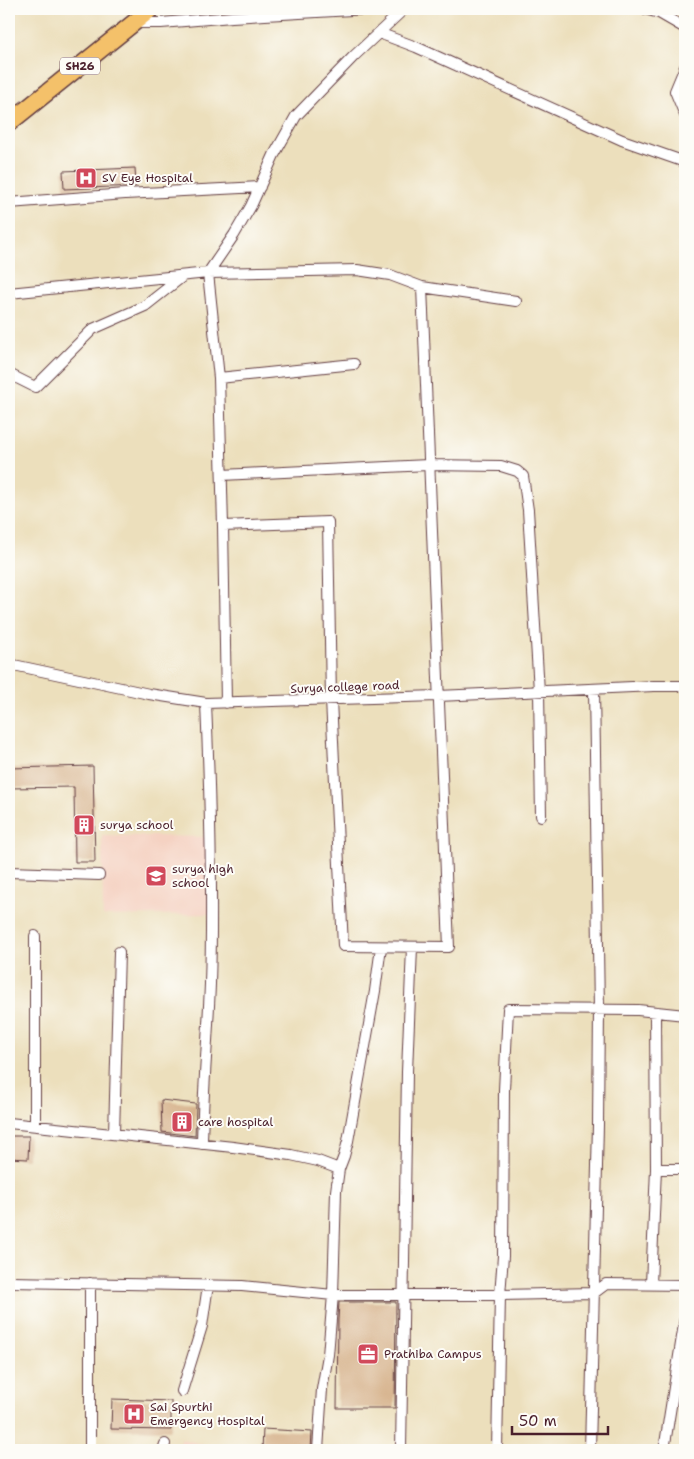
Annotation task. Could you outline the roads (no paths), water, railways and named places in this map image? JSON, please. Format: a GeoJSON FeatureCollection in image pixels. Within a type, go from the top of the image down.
{"type":"FeatureCollection","features":[{"type":"Feature","properties":{"kind":"main road","name":"SH26"},"geometry":{"type":"LineString","coordinates":[[9,123],[151,9]]}},
{"type":"Feature","properties":{"kind":"street"},"geometry":{"type":"LineString","coordinates":[[133,23],[161,23],[369,9]]}},
{"type":"Feature","properties":{"kind":"street"},"geometry":{"type":"LineString","coordinates":[[226,703],[219,378],[208,273],[251,206],[274,156],[296,116],[404,9]]}},
{"type":"Feature","properties":{"kind":"street"},"geometry":{"type":"LineString","coordinates":[[645,9],[659,13],[685,28]]}},
{"type":"Feature","properties":{"kind":"street"},"geometry":{"type":"LineString","coordinates":[[379,33],[622,140],[685,162]]}},
{"type":"Feature","properties":{"kind":"street"},"geometry":{"type":"LineString","coordinates":[[685,67],[675,91],[685,115]]}},
{"type":"Feature","properties":{"kind":"street"},"geometry":{"type":"LineString","coordinates":[[9,203],[125,194],[260,187]]}},
{"type":"Feature","properties":{"kind":"street"},"geometry":{"type":"LineString","coordinates":[[9,293],[208,273],[357,270],[390,274],[422,287],[516,301]]}},
{"type":"Feature","properties":{"kind":"street"},"geometry":{"type":"LineString","coordinates":[[9,374],[35,387],[93,329],[145,306],[184,276]]}},
{"type":"Feature","properties":{"kind":"street"},"geometry":{"type":"LineString","coordinates":[[223,526],[328,522],[332,700],[343,946],[449,947],[422,287]]}},
{"type":"Feature","properties":{"kind":"street"},"geometry":{"type":"LineString","coordinates":[[219,378],[354,364]]}},
{"type":"Feature","properties":{"kind":"street"},"geometry":{"type":"LineString","coordinates":[[222,475],[428,465],[501,466],[517,471],[523,476],[528,510],[538,692],[541,816]]}},
{"type":"Feature","properties":{"kind":"street","name":"Surya college road"},"geometry":{"type":"LineString","coordinates":[[9,664],[140,692],[206,703],[685,686]]}},
{"type":"Feature","properties":{"kind":"street"},"geometry":{"type":"LineString","coordinates":[[590,1450],[599,1010],[594,689]]}},
{"type":"Feature","properties":{"kind":"street"},"geometry":{"type":"LineString","coordinates":[[202,1144],[210,984],[211,887],[206,703]]}},
{"type":"Feature","properties":{"kind":"street"},"geometry":{"type":"LineString","coordinates":[[9,872],[99,875]]}},
{"type":"Feature","properties":{"kind":"street"},"geometry":{"type":"LineString","coordinates":[[35,936],[35,1125]]}},
{"type":"Feature","properties":{"kind":"street"},"geometry":{"type":"LineString","coordinates":[[318,1450],[322,1389],[328,1354],[333,1296],[336,1191],[339,1169],[348,1141],[381,947]]}},
{"type":"Feature","properties":{"kind":"street"},"geometry":{"type":"LineString","coordinates":[[401,1450],[402,1296],[412,947]]}},
{"type":"Feature","properties":{"kind":"street"},"geometry":{"type":"LineString","coordinates":[[114,1134],[119,952]]}},
{"type":"Feature","properties":{"kind":"street"},"geometry":{"type":"LineString","coordinates":[[497,1450],[500,1295],[503,1256],[504,1090],[508,1009],[638,1010],[685,1015]]}},
{"type":"Feature","properties":{"kind":"street"},"geometry":{"type":"LineString","coordinates":[[650,1284],[656,1169],[655,1012]]}},
{"type":"Feature","properties":{"kind":"street"},"geometry":{"type":"LineString","coordinates":[[9,1123],[291,1155],[318,1161],[339,1169]]}},
{"type":"Feature","properties":{"kind":"street"},"geometry":{"type":"LineString","coordinates":[[656,1169],[685,1169]]}},
{"type":"Feature","properties":{"kind":"street"},"geometry":{"type":"LineString","coordinates":[[9,1282],[242,1286],[333,1296],[594,1293],[606,1284],[685,1285]]}},
{"type":"Feature","properties":{"kind":"street"},"geometry":{"type":"LineString","coordinates":[[90,1283],[90,1450]]}},
{"type":"Feature","properties":{"kind":"street"},"geometry":{"type":"LineString","coordinates":[[182,1391],[202,1326],[208,1285]]}},
{"type":"Feature","properties":{"kind":"street"},"geometry":{"type":"LineString","coordinates":[[664,1450],[685,1318]]}},
{"type":"Feature","properties":{"kind":"place","name":"SV Eye Hospital"},"geometry":{"type":"Point","coordinates":[86,178]}},
{"type":"Feature","properties":{"kind":"place","name":"surya school"},"geometry":{"type":"Point","coordinates":[84,825]}},
{"type":"Feature","properties":{"kind":"place","name":"surya high school"},"geometry":{"type":"Point","coordinates":[156,876]}},
{"type":"Feature","properties":{"kind":"place","name":"care hospital"},"geometry":{"type":"Point","coordinates":[182,1122]}},
{"type":"Feature","properties":{"kind":"place","name":"Prathiba Campus"},"geometry":{"type":"Point","coordinates":[368,1354]}},
{"type":"Feature","properties":{"kind":"place","name":"Sai Spurthi Emergency Hospital"},"geometry":{"type":"Point","coordinates":[134,1414]}}]}
